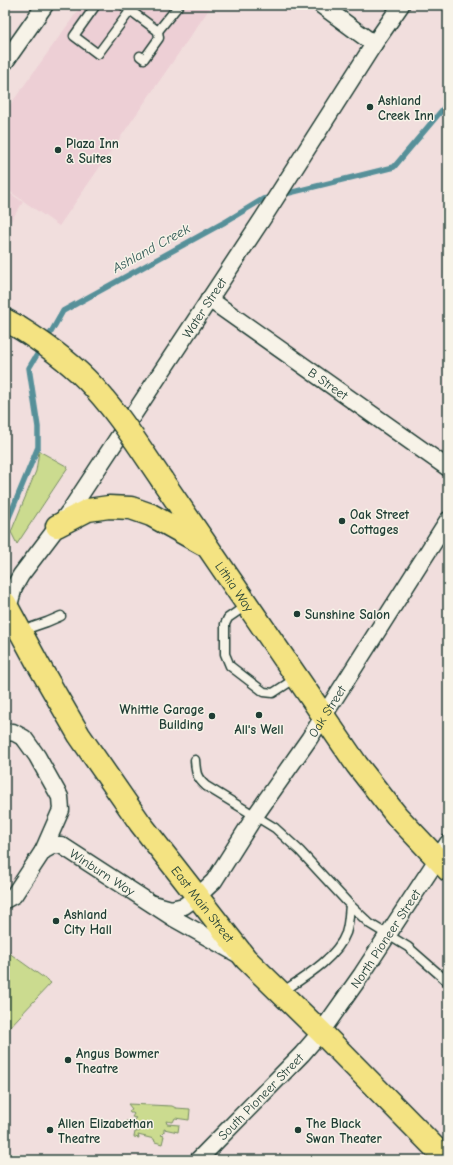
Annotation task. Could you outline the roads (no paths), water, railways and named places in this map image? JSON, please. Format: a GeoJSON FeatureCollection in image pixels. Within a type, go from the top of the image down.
{"type":"FeatureCollection","features":[{"type":"Feature","properties":{"kind":"main road","name":"Lithia Way"},"geometry":{"type":"LineString","coordinates":[[12,323],[60,356],[86,379],[130,433],[357,765],[397,816],[445,858]]}},
{"type":"Feature","properties":{"kind":"main road"},"geometry":{"type":"LineString","coordinates":[[58,526],[88,510],[109,507],[131,508],[150,515],[206,545]]}},
{"type":"Feature","properties":{"kind":"main road","name":"East Main Street"},"geometry":{"type":"LineString","coordinates":[[8,622],[78,734],[140,823],[246,959],[321,1032],[447,1160]]}},
{"type":"Feature","properties":{"kind":"street"},"geometry":{"type":"LineString","coordinates":[[5,62],[45,5]]}},
{"type":"Feature","properties":{"kind":"street"},"geometry":{"type":"LineString","coordinates":[[321,5],[374,44]]}},
{"type":"Feature","properties":{"kind":"street","name":"Water Street"},"geometry":{"type":"LineString","coordinates":[[8,622],[14,588],[22,575],[71,509],[263,218],[374,44],[401,5]]}},
{"type":"Feature","properties":{"kind":"street","name":"B Street"},"geometry":{"type":"LineString","coordinates":[[209,299],[448,468]]}},
{"type":"Feature","properties":{"kind":"street","name":"Oak Street"},"geometry":{"type":"LineString","coordinates":[[198,896],[214,881],[255,816],[309,739],[448,520]]}},
{"type":"Feature","properties":{"kind":"street"},"geometry":{"type":"LineString","coordinates":[[5,733],[12,732],[24,738],[37,756],[60,797],[61,810],[43,851],[14,895],[5,900]]}},
{"type":"Feature","properties":{"kind":"street","name":"Winburn Way"},"geometry":{"type":"LineString","coordinates":[[43,851],[54,845],[61,845],[175,919],[246,959]]}},
{"type":"Feature","properties":{"kind":"street","name":"North Pioneer Street"},"geometry":{"type":"LineString","coordinates":[[321,1032],[387,934],[445,858]]}},
{"type":"Feature","properties":{"kind":"street","name":"Winburn Way"},"geometry":{"type":"LineString","coordinates":[[153,904],[172,909],[184,906],[198,896]]}},
{"type":"Feature","properties":{"kind":"street","name":"South Pioneer Street"},"geometry":{"type":"LineString","coordinates":[[198,1160],[302,1054],[321,1032]]}},
{"type":"Feature","properties":{"kind":"lane"},"geometry":{"type":"LineString","coordinates":[[96,5],[74,36],[98,54],[113,38],[130,11]]}},
{"type":"Feature","properties":{"kind":"lane"},"geometry":{"type":"LineString","coordinates":[[123,5],[158,31]]}},
{"type":"Feature","properties":{"kind":"lane"},"geometry":{"type":"LineString","coordinates":[[140,56],[144,59],[158,38],[158,31],[179,5]]}},
{"type":"Feature","properties":{"kind":"lane"},"geometry":{"type":"LineString","coordinates":[[247,605],[228,618],[226,624],[224,654],[230,666],[264,692],[273,693],[297,678]]}},
{"type":"Feature","properties":{"kind":"lane"},"geometry":{"type":"LineString","coordinates":[[8,622],[47,622],[61,616]]}},
{"type":"Feature","properties":{"kind":"lane"},"geometry":{"type":"LineString","coordinates":[[195,760],[198,779],[206,786],[275,828],[300,851],[350,905],[370,924],[408,947],[448,982]]}},
{"type":"Feature","properties":{"kind":"lane"},"geometry":{"type":"LineString","coordinates":[[281,993],[325,960],[338,948],[346,934],[350,905]]}},
{"type":"Feature","properties":{"kind":"waterway","name":"Ashland Creek"},"geometry":{"type":"LineString","coordinates":[[281,195],[394,167],[448,103]]}},
{"type":"Feature","properties":{"kind":"waterway","name":"Ashland Creek"},"geometry":{"type":"LineString","coordinates":[[46,341],[63,311],[225,222],[263,199],[273,197]]}},
{"type":"Feature","properties":{"kind":"waterway","name":"Ashland Creek"},"geometry":{"type":"LineString","coordinates":[[5,527],[38,447],[38,427],[29,368],[41,348]]}},
{"type":"Feature","properties":{"kind":"place","name":"Ashland Creek Inn"},"geometry":{"type":"Point","coordinates":[370,107]}},
{"type":"Feature","properties":{"kind":"place","name":"Plaza Inn & Suites"},"geometry":{"type":"Point","coordinates":[58,150]}},
{"type":"Feature","properties":{"kind":"place","name":"Oak Street Cottages"},"geometry":{"type":"Point","coordinates":[342,521]}},
{"type":"Feature","properties":{"kind":"place","name":"Sunshine Salon"},"geometry":{"type":"Point","coordinates":[297,614]}},
{"type":"Feature","properties":{"kind":"place","name":"All's Well"},"geometry":{"type":"Point","coordinates":[259,715]}},
{"type":"Feature","properties":{"kind":"place","name":"Whittle Garage Building"},"geometry":{"type":"Point","coordinates":[212,716]}},
{"type":"Feature","properties":{"kind":"place","name":"Ashland City Hall"},"geometry":{"type":"Point","coordinates":[56,921]}},
{"type":"Feature","properties":{"kind":"place","name":"Angus Bowmer Theatre"},"geometry":{"type":"Point","coordinates":[68,1060]}},
{"type":"Feature","properties":{"kind":"place","name":"Allen Elizabethan Theatre"},"geometry":{"type":"Point","coordinates":[50,1130]}},
{"type":"Feature","properties":{"kind":"place","name":"The Black Swan Theater"},"geometry":{"type":"Point","coordinates":[298,1130]}}]}
